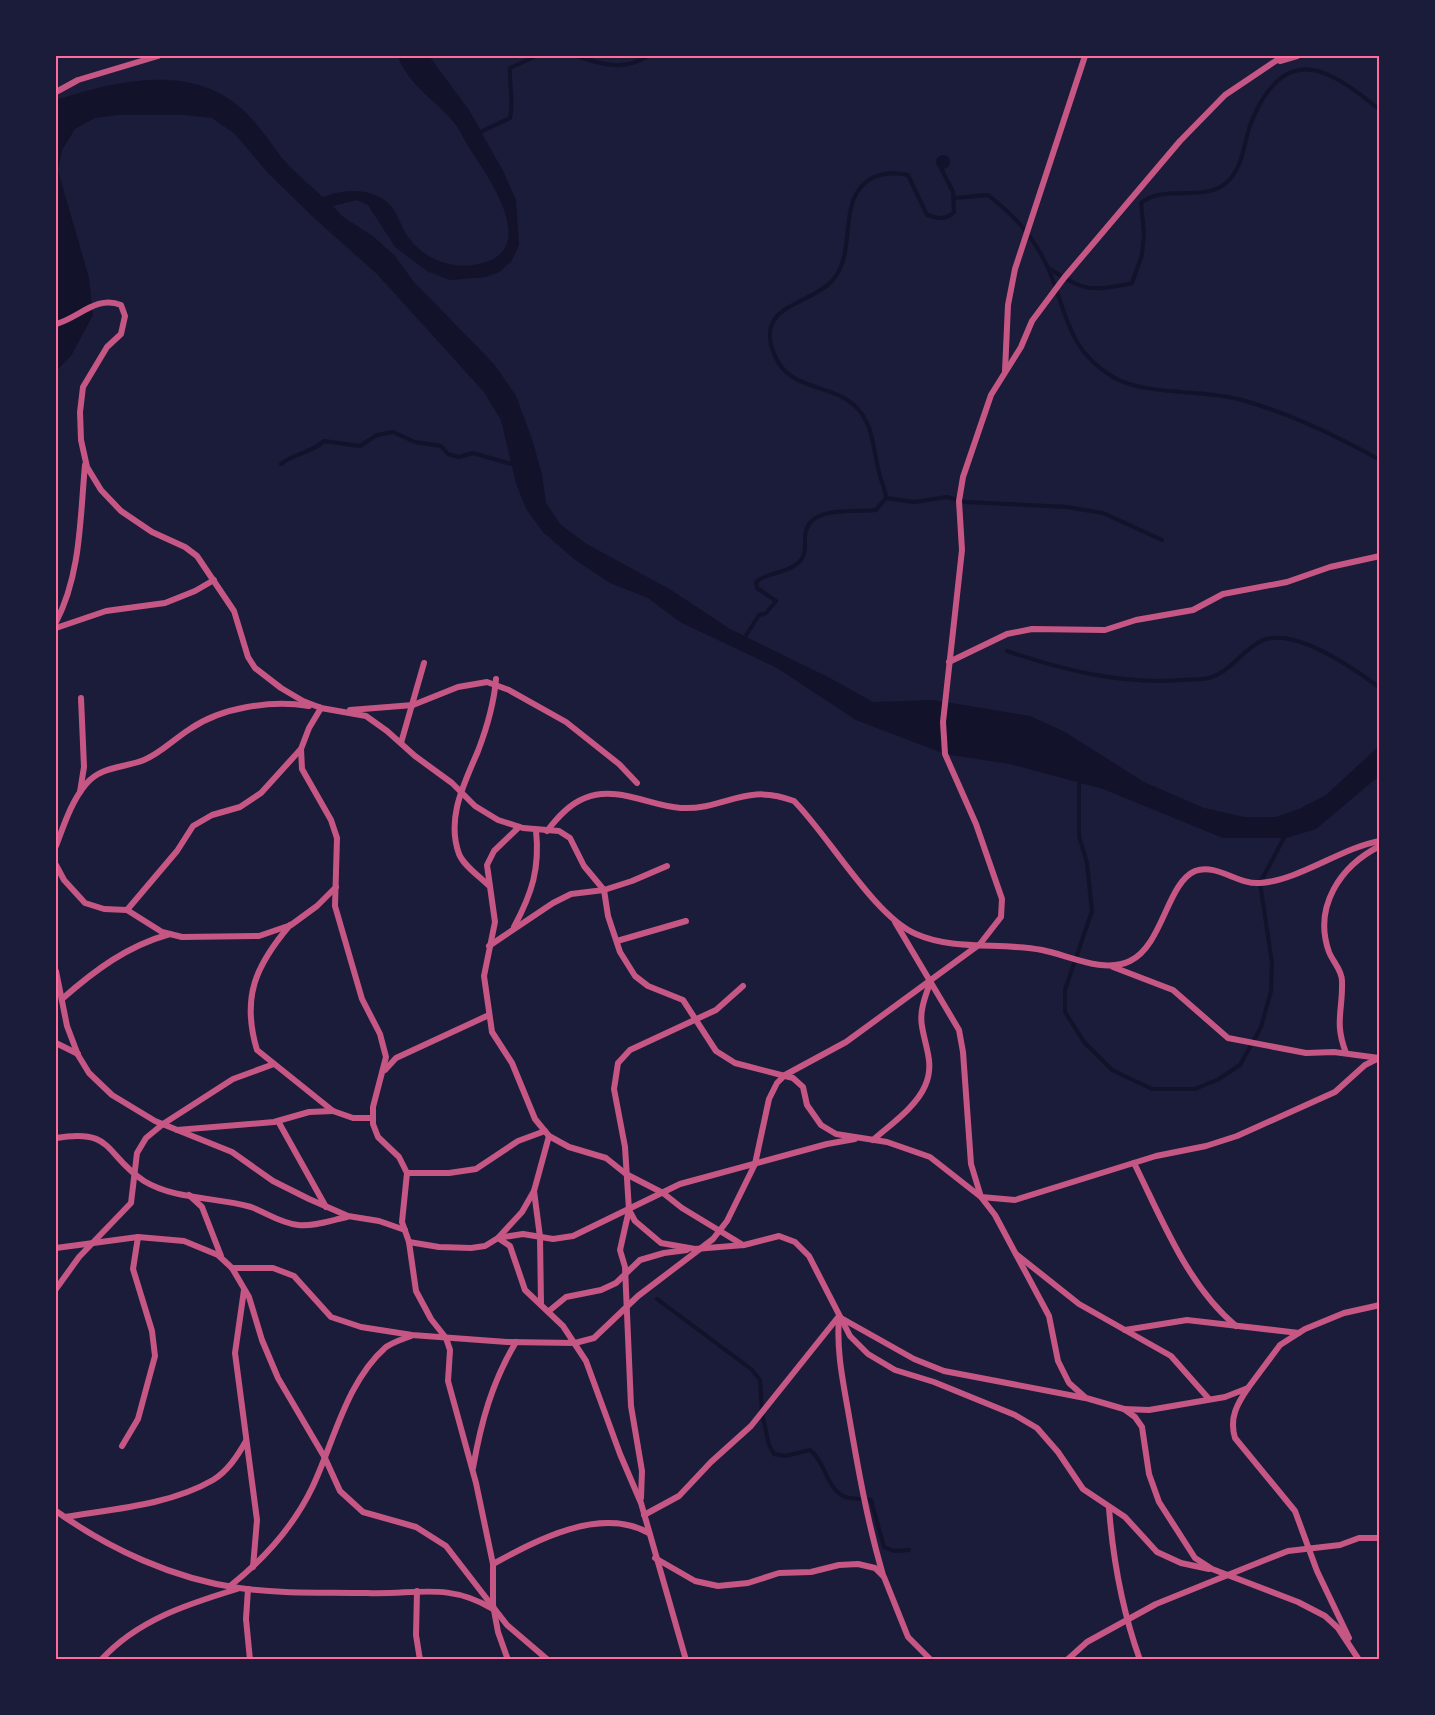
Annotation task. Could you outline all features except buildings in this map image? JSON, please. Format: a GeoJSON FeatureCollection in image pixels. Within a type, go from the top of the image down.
{"type":"FeatureCollection","features":[{"type":"Feature","properties":{"kind":"street"},"geometry":{"type":"LineString","coordinates":[[56,92],[78,80],[158,56]]}},
{"type":"Feature","properties":{"kind":"street"},"geometry":{"type":"LineString","coordinates":[[1005,371],[1008,305],[1025,229],[1085,56]]}},
{"type":"Feature","properties":{"kind":"street"},"geometry":{"type":"LineString","coordinates":[[232,1268],[273,1268],[294,1276],[331,1317],[361,1327],[412,1335],[516,1342],[575,1343],[594,1338],[625,1308],[719,1231],[727,1221],[755,1164],[769,1099],[777,1083],[785,1075],[846,1042],[980,944],[1001,917],[1002,898],[976,824],[957,786],[945,754],[943,722],[962,550],[959,501],[961,484],[992,395],[1021,347],[1032,321],[1139,188],[1225,95],[1284,56]]}},
{"type":"Feature","properties":{"kind":"street"},"geometry":{"type":"LineString","coordinates":[[1270,64],[1297,56]]}},
{"type":"Feature","properties":{"kind":"street"},"geometry":{"type":"LineString","coordinates":[[56,324],[71,320],[102,302],[121,305],[125,316],[121,334],[107,347],[83,387],[80,412],[85,459],[76,563],[68,598],[56,622]]}},
{"type":"Feature","properties":{"kind":"street"},"geometry":{"type":"LineString","coordinates":[[85,459],[101,490],[121,512],[152,532],[185,547],[198,556],[234,611],[248,657],[255,668],[281,688],[321,708]]}},
{"type":"Feature","properties":{"kind":"street"},"geometry":{"type":"LineString","coordinates":[[949,662],[1006,634],[1032,630],[1105,630],[1136,620],[1192,610],[1223,594],[1287,582],[1330,567],[1380,556]]}},
{"type":"Feature","properties":{"kind":"street"},"geometry":{"type":"LineString","coordinates":[[56,628],[106,611],[165,603],[195,591],[214,580]]}},
{"type":"Feature","properties":{"kind":"street"},"geometry":{"type":"LineString","coordinates":[[400,743],[424,663]]}},
{"type":"Feature","properties":{"kind":"street"},"geometry":{"type":"LineString","coordinates":[[488,885],[460,856],[455,836],[456,809],[460,791],[478,749],[496,682]]}},
{"type":"Feature","properties":{"kind":"street"},"geometry":{"type":"LineString","coordinates":[[56,846],[79,795],[87,783],[110,768],[143,760],[192,727],[232,710],[276,703],[344,710],[413,705],[475,683],[496,682],[566,722],[619,764],[637,783]]}},
{"type":"Feature","properties":{"kind":"street"},"geometry":{"type":"LineString","coordinates":[[79,795],[84,767],[81,698]]}},
{"type":"Feature","properties":{"kind":"street"},"geometry":{"type":"LineString","coordinates":[[127,910],[177,851],[193,826],[212,815],[240,807],[261,793],[301,749],[309,728],[321,708]]}},
{"type":"Feature","properties":{"kind":"street"},"geometry":{"type":"LineString","coordinates":[[344,710],[366,716],[460,791],[475,806],[498,820],[519,827],[559,831],[570,838],[584,866],[604,890],[608,916],[616,940],[635,976],[648,986],[683,1000],[698,1019],[716,1051],[735,1063],[785,1075],[803,1088],[807,1105],[821,1125],[836,1134],[873,1140],[930,1156],[981,1197],[995,1215],[1049,1316],[1062,1368],[1069,1383],[1086,1398]]}},
{"type":"Feature","properties":{"kind":"street"},"geometry":{"type":"LineString","coordinates":[[301,749],[302,769],[338,838],[335,906],[362,999],[380,1034],[387,1057],[373,1107],[373,1118],[378,1137],[399,1157],[407,1173],[402,1222],[409,1242],[416,1291],[430,1319],[446,1338],[450,1350],[448,1381],[473,1471],[493,1564],[494,1610],[507,1659]]}},
{"type":"Feature","properties":{"kind":"street"},"geometry":{"type":"LineString","coordinates":[[547,831],[569,807],[586,797],[607,794],[630,796],[680,808],[709,805],[759,793],[777,795],[794,801],[810,817],[865,888],[893,919],[931,979],[959,1030],[963,1052],[970,1164],[981,1197]]}},
{"type":"Feature","properties":{"kind":"street"},"geometry":{"type":"LineString","coordinates":[[519,827],[494,851],[487,865],[495,922],[488,946],[484,976],[492,1032],[512,1063],[536,1119],[547,1134],[569,1147],[606,1158],[626,1174],[663,1193],[682,1208],[744,1245]]}},
{"type":"Feature","properties":{"kind":"street"},"geometry":{"type":"LineString","coordinates":[[514,928],[527,902],[537,873],[536,830]]}},
{"type":"Feature","properties":{"kind":"street"},"geometry":{"type":"LineString","coordinates":[[1113,966],[1129,962],[1143,952],[1182,880],[1195,871],[1207,869],[1241,881],[1260,884],[1278,880],[1336,859],[1368,843],[1380,841]]}},
{"type":"Feature","properties":{"kind":"street"},"geometry":{"type":"LineString","coordinates":[[1346,1053],[1339,1037],[1338,1014],[1342,979],[1330,953],[1325,935],[1324,913],[1331,891],[1344,872],[1366,852],[1380,846]]}},
{"type":"Feature","properties":{"kind":"street"},"geometry":{"type":"LineString","coordinates":[[56,865],[64,880],[85,903],[104,909],[127,910],[162,932],[182,937],[259,936],[291,925]]}},
{"type":"Feature","properties":{"kind":"street"},"geometry":{"type":"LineString","coordinates":[[488,946],[572,894],[604,890],[667,866]]}},
{"type":"Feature","properties":{"kind":"street"},"geometry":{"type":"LineString","coordinates":[[336,887],[317,906],[291,925],[270,949],[254,979],[249,1012],[257,1050],[333,1111],[353,1118],[373,1118]]}},
{"type":"Feature","properties":{"kind":"street"},"geometry":{"type":"LineString","coordinates":[[893,919],[916,934],[946,941],[1042,950],[1113,966],[1173,990],[1228,1038],[1306,1053],[1346,1053],[1379,1058]]}},
{"type":"Feature","properties":{"kind":"street"},"geometry":{"type":"LineString","coordinates":[[616,940],[686,921]]}},
{"type":"Feature","properties":{"kind":"street"},"geometry":{"type":"LineString","coordinates":[[62,999],[116,955],[148,940],[171,934]]}},
{"type":"Feature","properties":{"kind":"street"},"geometry":{"type":"LineString","coordinates":[[56,971],[67,1026],[78,1055],[89,1073],[112,1095],[162,1124],[232,1152],[273,1181],[326,1207],[348,1216],[379,1221],[405,1230]]}},
{"type":"Feature","properties":{"kind":"street"},"geometry":{"type":"LineString","coordinates":[[873,1140],[909,1106],[925,1087],[930,1068],[928,1049],[921,1025],[922,1006],[931,979]]}},
{"type":"Feature","properties":{"kind":"street"},"geometry":{"type":"LineString","coordinates":[[641,1503],[642,1471],[631,1406],[625,1275],[620,1250],[628,1210],[625,1147],[614,1089],[618,1063],[630,1050],[716,1010],[743,986]]}},
{"type":"Feature","properties":{"kind":"street"},"geometry":{"type":"LineString","coordinates":[[382,1073],[396,1058],[489,1015]]}},
{"type":"Feature","properties":{"kind":"street"},"geometry":{"type":"LineString","coordinates":[[56,1043],[78,1055]]}},
{"type":"Feature","properties":{"kind":"street"},"geometry":{"type":"LineString","coordinates":[[981,1197],[1015,1200],[1134,1163],[1206,1146],[1284,1116],[1335,1092],[1365,1065],[1379,1058]]}},
{"type":"Feature","properties":{"kind":"street"},"geometry":{"type":"LineString","coordinates":[[56,1289],[62,1276],[131,1203],[136,1153],[146,1138],[162,1124],[234,1079],[274,1064]]}},
{"type":"Feature","properties":{"kind":"street"},"geometry":{"type":"LineString","coordinates":[[175,1130],[278,1121],[309,1112],[333,1111]]}},
{"type":"Feature","properties":{"kind":"street"},"geometry":{"type":"LineString","coordinates":[[278,1121],[326,1207]]}},
{"type":"Feature","properties":{"kind":"street"},"geometry":{"type":"LineString","coordinates":[[407,1173],[425,1174],[476,1169],[518,1142],[547,1134]]}},
{"type":"Feature","properties":{"kind":"street"},"geometry":{"type":"LineString","coordinates":[[409,1242],[439,1247],[471,1248],[485,1246],[498,1238],[522,1212],[534,1191],[547,1134]]}},
{"type":"Feature","properties":{"kind":"street"},"geometry":{"type":"LineString","coordinates":[[56,1138],[84,1135],[101,1140],[145,1181],[188,1195],[252,1208],[279,1221],[300,1226],[348,1216]]}},
{"type":"Feature","properties":{"kind":"street"},"geometry":{"type":"LineString","coordinates":[[498,1238],[523,1234],[553,1239],[573,1236],[680,1184],[827,1144],[859,1139]]}},
{"type":"Feature","properties":{"kind":"street"},"geometry":{"type":"LineString","coordinates":[[1134,1163],[1194,1279],[1217,1310],[1236,1326]]}},
{"type":"Feature","properties":{"kind":"street"},"geometry":{"type":"LineString","coordinates":[[534,1191],[540,1237],[541,1304]]}},
{"type":"Feature","properties":{"kind":"street"},"geometry":{"type":"LineString","coordinates":[[188,1195],[202,1207],[223,1260]]}},
{"type":"Feature","properties":{"kind":"street"},"geometry":{"type":"LineString","coordinates":[[628,1210],[635,1221],[661,1243],[698,1249]]}},
{"type":"Feature","properties":{"kind":"street"},"geometry":{"type":"LineString","coordinates":[[549,1311],[566,1297],[601,1290],[625,1275],[640,1260],[664,1252],[744,1245],[779,1236],[795,1242],[809,1256],[850,1336],[868,1354],[895,1370],[934,1382],[1015,1415],[1037,1428],[1058,1452],[1083,1489],[1125,1517],[1157,1552],[1181,1563],[1212,1569],[1298,1602],[1325,1616],[1356,1652]]}},
{"type":"Feature","properties":{"kind":"street"},"geometry":{"type":"LineString","coordinates":[[122,1446],[138,1419],[155,1356],[152,1331],[133,1269],[138,1237]]}},
{"type":"Feature","properties":{"kind":"street"},"geometry":{"type":"LineString","coordinates":[[56,1248],[138,1237],[184,1241],[223,1260],[232,1268],[244,1289],[278,1378],[325,1458],[340,1491],[363,1512],[416,1527],[446,1546],[507,1625],[548,1659]]}},
{"type":"Feature","properties":{"kind":"street"},"geometry":{"type":"LineString","coordinates":[[498,1238],[510,1246],[525,1290],[549,1311],[575,1343],[586,1361],[620,1454],[641,1503],[686,1659]]}},
{"type":"Feature","properties":{"kind":"street"},"geometry":{"type":"LineString","coordinates":[[1013,1252],[1078,1304],[1171,1356],[1209,1399]]}},
{"type":"Feature","properties":{"kind":"street"},"geometry":{"type":"LineString","coordinates":[[244,1289],[235,1353],[257,1520],[253,1567]]}},
{"type":"Feature","properties":{"kind":"street"},"geometry":{"type":"LineString","coordinates":[[1359,1659],[1308,1548],[1295,1511],[1234,1438],[1231,1427],[1235,1407],[1280,1345],[1299,1333],[1344,1313],[1380,1305]]}},
{"type":"Feature","properties":{"kind":"street"},"geometry":{"type":"LineString","coordinates":[[839,1316],[914,1359],[944,1371],[1086,1398],[1124,1410],[1135,1417],[1143,1427],[1149,1474],[1159,1502],[1195,1558],[1212,1569]]}},
{"type":"Feature","properties":{"kind":"street"},"geometry":{"type":"LineString","coordinates":[[644,1515],[679,1496],[711,1462],[751,1426],[839,1316]]}},
{"type":"Feature","properties":{"kind":"street"},"geometry":{"type":"LineString","coordinates":[[839,1316],[836,1343],[862,1498],[884,1577],[908,1637],[931,1659]]}},
{"type":"Feature","properties":{"kind":"street"},"geometry":{"type":"LineString","coordinates":[[1125,1330],[1187,1320],[1299,1333]]}},
{"type":"Feature","properties":{"kind":"street"},"geometry":{"type":"LineString","coordinates":[[230,1586],[253,1567],[283,1534],[311,1490],[355,1387],[368,1367],[388,1346],[412,1335]]}},
{"type":"Feature","properties":{"kind":"street"},"geometry":{"type":"LineString","coordinates":[[473,1471],[486,1405],[501,1367],[516,1342]]}},
{"type":"Feature","properties":{"kind":"street"},"geometry":{"type":"LineString","coordinates":[[1124,1410],[1149,1410],[1225,1397],[1248,1388]]}},
{"type":"Feature","properties":{"kind":"street"},"geometry":{"type":"LineString","coordinates":[[65,1517],[174,1496],[215,1479],[235,1460],[246,1440]]}},
{"type":"Feature","properties":{"kind":"street"},"geometry":{"type":"LineString","coordinates":[[1109,1508],[1112,1552],[1140,1659]]}},
{"type":"Feature","properties":{"kind":"street"},"geometry":{"type":"LineString","coordinates":[[56,1511],[84,1531],[128,1553],[185,1576],[248,1589],[371,1593],[458,1592],[494,1610]]}},
{"type":"Feature","properties":{"kind":"street"},"geometry":{"type":"LineString","coordinates":[[493,1564],[575,1528],[613,1521],[636,1526],[649,1533]]}},
{"type":"Feature","properties":{"kind":"street"},"geometry":{"type":"LineString","coordinates":[[1067,1659],[1087,1642],[1128,1619],[1288,1551],[1340,1545],[1359,1538],[1380,1538]]}},
{"type":"Feature","properties":{"kind":"street"},"geometry":{"type":"LineString","coordinates":[[655,1558],[695,1581],[718,1586],[748,1583],[778,1573],[811,1572],[839,1565],[858,1564],[875,1568],[884,1577]]}},
{"type":"Feature","properties":{"kind":"street"},"geometry":{"type":"LineString","coordinates":[[101,1659],[142,1626],[185,1605],[240,1588]]}},
{"type":"Feature","properties":{"kind":"street"},"geometry":{"type":"LineString","coordinates":[[248,1589],[246,1619],[250,1659]]}},
{"type":"Feature","properties":{"kind":"street"},"geometry":{"type":"LineString","coordinates":[[417,1592],[416,1635],[420,1659]]}},
{"type":"Feature","properties":{"kind":"shaded area"},"geometry":{"type":"Polygon","coordinates":[[[398,56],[429,56],[469,110],[503,171],[516,200],[519,245],[511,262],[499,272],[486,277],[450,280],[427,271],[395,247],[368,205],[357,200],[333,206],[342,216],[374,237],[394,255],[414,282],[494,364],[516,396],[542,474],[546,503],[560,524],[585,543],[671,590],[730,629],[830,678],[873,702],[933,700],[1030,716],[1065,732],[1144,782],[1204,808],[1244,817],[1276,817],[1299,809],[1326,795],[1379,746],[1379,776],[1316,829],[1286,838],[1223,838],[1103,789],[1010,764],[945,754],[856,720],[777,668],[680,622],[648,598],[610,583],[574,559],[543,532],[526,509],[516,483],[501,420],[484,392],[377,274],[268,173],[235,134],[212,118],[185,115],[118,115],[95,118],[75,129],[62,150],[58,171],[89,278],[93,315],[71,356],[56,371],[56,100],[79,93],[127,82],[152,80],[177,81],[200,86],[222,95],[243,110],[289,166],[323,197],[339,192],[356,191],[373,194],[388,203],[413,243],[431,257],[452,265],[463,266],[486,262],[501,253],[508,241],[508,225],[504,208],[496,191],[456,125],[415,84],[398,56]]]}},
{"type":"Feature","properties":{"kind":"shaded area"},"geometry":{"type":"Polygon","coordinates":[[[943,155],[948,157],[950,162],[948,167],[943,169],[938,167],[936,162],[938,157],[943,155]]]}},
{"type":"Feature","properties":{"kind":"waterway"},"geometry":{"type":"LineString","coordinates":[[478,133],[510,118],[512,105],[510,68],[536,56]]}},
{"type":"Feature","properties":{"kind":"waterway"},"geometry":{"type":"LineString","coordinates":[[577,56],[613,65],[630,64],[648,56]]}},
{"type":"Feature","properties":{"kind":"waterway"},"geometry":{"type":"LineString","coordinates":[[1050,269],[1071,282],[1088,288],[1107,288],[1132,283],[1142,255],[1144,233],[1141,203],[1163,194],[1211,191],[1222,186],[1231,178],[1242,157],[1253,118],[1266,94],[1280,78],[1295,71],[1311,70],[1327,74],[1344,83],[1380,110]]}},
{"type":"Feature","properties":{"kind":"waterway"},"geometry":{"type":"LineString","coordinates":[[743,640],[759,615],[766,613],[776,601],[757,588],[756,582],[766,576],[793,567],[801,560],[808,526],[814,519],[833,512],[876,510],[886,498],[870,430],[863,415],[837,394],[801,382],[782,368],[775,356],[770,339],[771,327],[776,317],[785,309],[820,291],[839,271],[844,257],[854,199],[861,187],[872,178],[890,174],[908,175],[927,215],[938,218],[951,215],[954,212],[953,192],[941,168]]}},
{"type":"Feature","properties":{"kind":"waterway"},"geometry":{"type":"LineString","coordinates":[[955,198],[988,195],[1023,228],[1037,246],[1048,268],[1077,342],[1086,355],[1113,377],[1141,387],[1211,394],[1260,405],[1347,442],[1380,460]]}},
{"type":"Feature","properties":{"kind":"waterway"},"geometry":{"type":"LineString","coordinates":[[281,464],[324,441],[360,446],[377,435],[393,432],[415,442],[441,446],[448,454],[459,457],[473,453],[515,465]]}},
{"type":"Feature","properties":{"kind":"waterway"},"geometry":{"type":"LineString","coordinates":[[886,498],[914,502],[947,497],[965,502],[1067,507],[1103,513],[1162,540]]}},
{"type":"Feature","properties":{"kind":"waterway"},"geometry":{"type":"LineString","coordinates":[[1007,651],[1071,670],[1115,678],[1160,681],[1209,678],[1224,671],[1261,641],[1274,638],[1290,639],[1323,651],[1380,688]]}},
{"type":"Feature","properties":{"kind":"waterway"},"geometry":{"type":"LineString","coordinates":[[1079,777],[1079,836],[1087,863],[1092,911],[1065,990],[1065,1012],[1084,1042],[1112,1070],[1152,1089],[1195,1089],[1219,1079],[1240,1065],[1261,1027],[1271,991],[1272,963],[1260,883],[1286,834]]}},
{"type":"Feature","properties":{"kind":"waterway"},"geometry":{"type":"LineString","coordinates":[[657,1299],[751,1369],[760,1380],[762,1413],[769,1445],[774,1454],[785,1456],[810,1450],[837,1492],[846,1497],[871,1500],[884,1547],[894,1551],[909,1550]]}}]}
